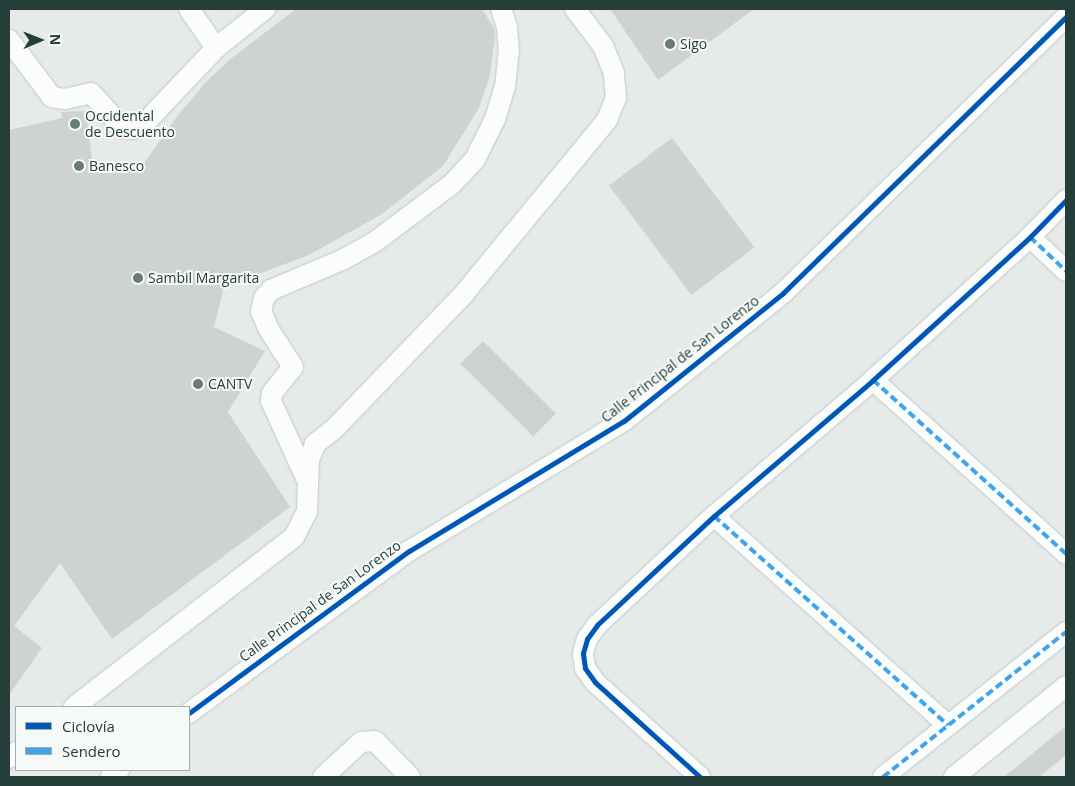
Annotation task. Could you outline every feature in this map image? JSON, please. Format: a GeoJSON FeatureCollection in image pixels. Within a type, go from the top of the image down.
{"type":"FeatureCollection","features":[{"type":"Feature","properties":{"kind":"street"},"geometry":{"type":"LineString","coordinates":[[188,9],[216,48]]}},
{"type":"Feature","properties":{"kind":"street"},"geometry":{"type":"LineString","coordinates":[[307,480],[271,401],[272,393],[293,367],[261,311],[264,298],[271,290],[344,259],[376,240],[452,184],[474,159],[495,119],[505,87],[509,51],[507,27],[501,9]]}},
{"type":"Feature","properties":{"kind":"street"},"geometry":{"type":"LineString","coordinates":[[75,706],[294,537],[307,511],[307,480],[315,444],[334,429],[462,296],[607,120],[616,98],[614,73],[603,46],[575,9]]}},
{"type":"Feature","properties":{"kind":"street"},"geometry":{"type":"LineString","coordinates":[[9,40],[52,97],[65,99],[91,93],[123,128],[132,129],[142,126],[252,13]]}},
{"type":"Feature","properties":{"kind":"street","name":"Calle Principal de San Lorenzo"},"geometry":{"type":"LineString","coordinates":[[190,712],[409,551],[624,421],[783,293],[1066,17]]}},
{"type":"Feature","properties":{"kind":"street"},"geometry":{"type":"LineString","coordinates":[[700,777],[595,682],[586,668],[583,653],[597,625],[714,516],[873,380],[1030,237],[1066,200]]}},
{"type":"Feature","properties":{"kind":"street"},"geometry":{"type":"LineString","coordinates":[[1030,237],[1066,271]]}},
{"type":"Feature","properties":{"kind":"street"},"geometry":{"type":"LineString","coordinates":[[873,380],[1066,554]]}},
{"type":"Feature","properties":{"kind":"street"},"geometry":{"type":"LineString","coordinates":[[714,516],[948,725]]}},
{"type":"Feature","properties":{"kind":"street"},"geometry":{"type":"LineString","coordinates":[[883,777],[1066,632]]}},
{"type":"Feature","properties":{"kind":"street"},"geometry":{"type":"LineString","coordinates":[[954,777],[1066,686]]}},
{"type":"Feature","properties":{"kind":"street"},"geometry":{"type":"LineString","coordinates":[[323,777],[361,742],[375,741],[410,777]]}},
{"type":"Feature","properties":{"kind":"building"},"geometry":{"type":"Polygon","coordinates":[[[296,9],[482,9],[494,28],[495,37],[490,75],[479,108],[443,166],[382,214],[309,255],[224,287],[214,327],[265,351],[228,412],[290,507],[112,639],[60,563],[14,626],[42,648],[9,695],[9,130],[62,118],[61,112],[86,111],[93,169],[140,169],[178,115],[206,82],[229,60],[296,9]]]}},
{"type":"Feature","properties":{"kind":"building","name":"Sigo"},"geometry":{"type":"Polygon","coordinates":[[[610,9],[754,9],[658,80],[610,9]]]}},
{"type":"Feature","properties":{"kind":"building"},"geometry":{"type":"Polygon","coordinates":[[[672,138],[754,247],[691,295],[609,186],[672,138]]]}},
{"type":"Feature","properties":{"kind":"building"},"geometry":{"type":"Polygon","coordinates":[[[483,341],[556,414],[533,436],[460,364],[483,341]]]}},
{"type":"Feature","properties":{"kind":"building"},"geometry":{"type":"Polygon","coordinates":[[[1066,726],[1066,755],[1039,777],[1004,777],[1066,726]]]}},
{"type":"Feature","properties":{"kind":"marked path"},"geometry":{"type":"LineString","coordinates":[[1030,237],[1066,271]]}},
{"type":"Feature","properties":{"kind":"marked path"},"geometry":{"type":"LineString","coordinates":[[873,380],[1066,554]]}},
{"type":"Feature","properties":{"kind":"marked path"},"geometry":{"type":"LineString","coordinates":[[714,516],[948,725]]}},
{"type":"Feature","properties":{"kind":"marked path"},"geometry":{"type":"LineString","coordinates":[[883,777],[1066,632]]}},
{"type":"Feature","properties":{"kind":"cycle path"},"geometry":{"type":"LineString","coordinates":[[190,712],[409,551],[624,421],[783,293],[1066,17]]}},
{"type":"Feature","properties":{"kind":"cycle path"},"geometry":{"type":"LineString","coordinates":[[700,777],[595,682],[585,668],[583,653],[587,639],[597,625],[714,516],[873,380],[1030,237],[1066,200]]}},
{"type":"Feature","properties":{"kind":"place","name":"Sigo"},"geometry":{"type":"Point","coordinates":[670,44]}},
{"type":"Feature","properties":{"kind":"place","name":"Occidental de Descuento"},"geometry":{"type":"Point","coordinates":[75,124]}},
{"type":"Feature","properties":{"kind":"place","name":"Banesco"},"geometry":{"type":"Point","coordinates":[79,166]}},
{"type":"Feature","properties":{"kind":"place","name":"Sambil Margarita"},"geometry":{"type":"Point","coordinates":[138,278]}},
{"type":"Feature","properties":{"kind":"place","name":"CANTV"},"geometry":{"type":"Point","coordinates":[198,384]}}]}
